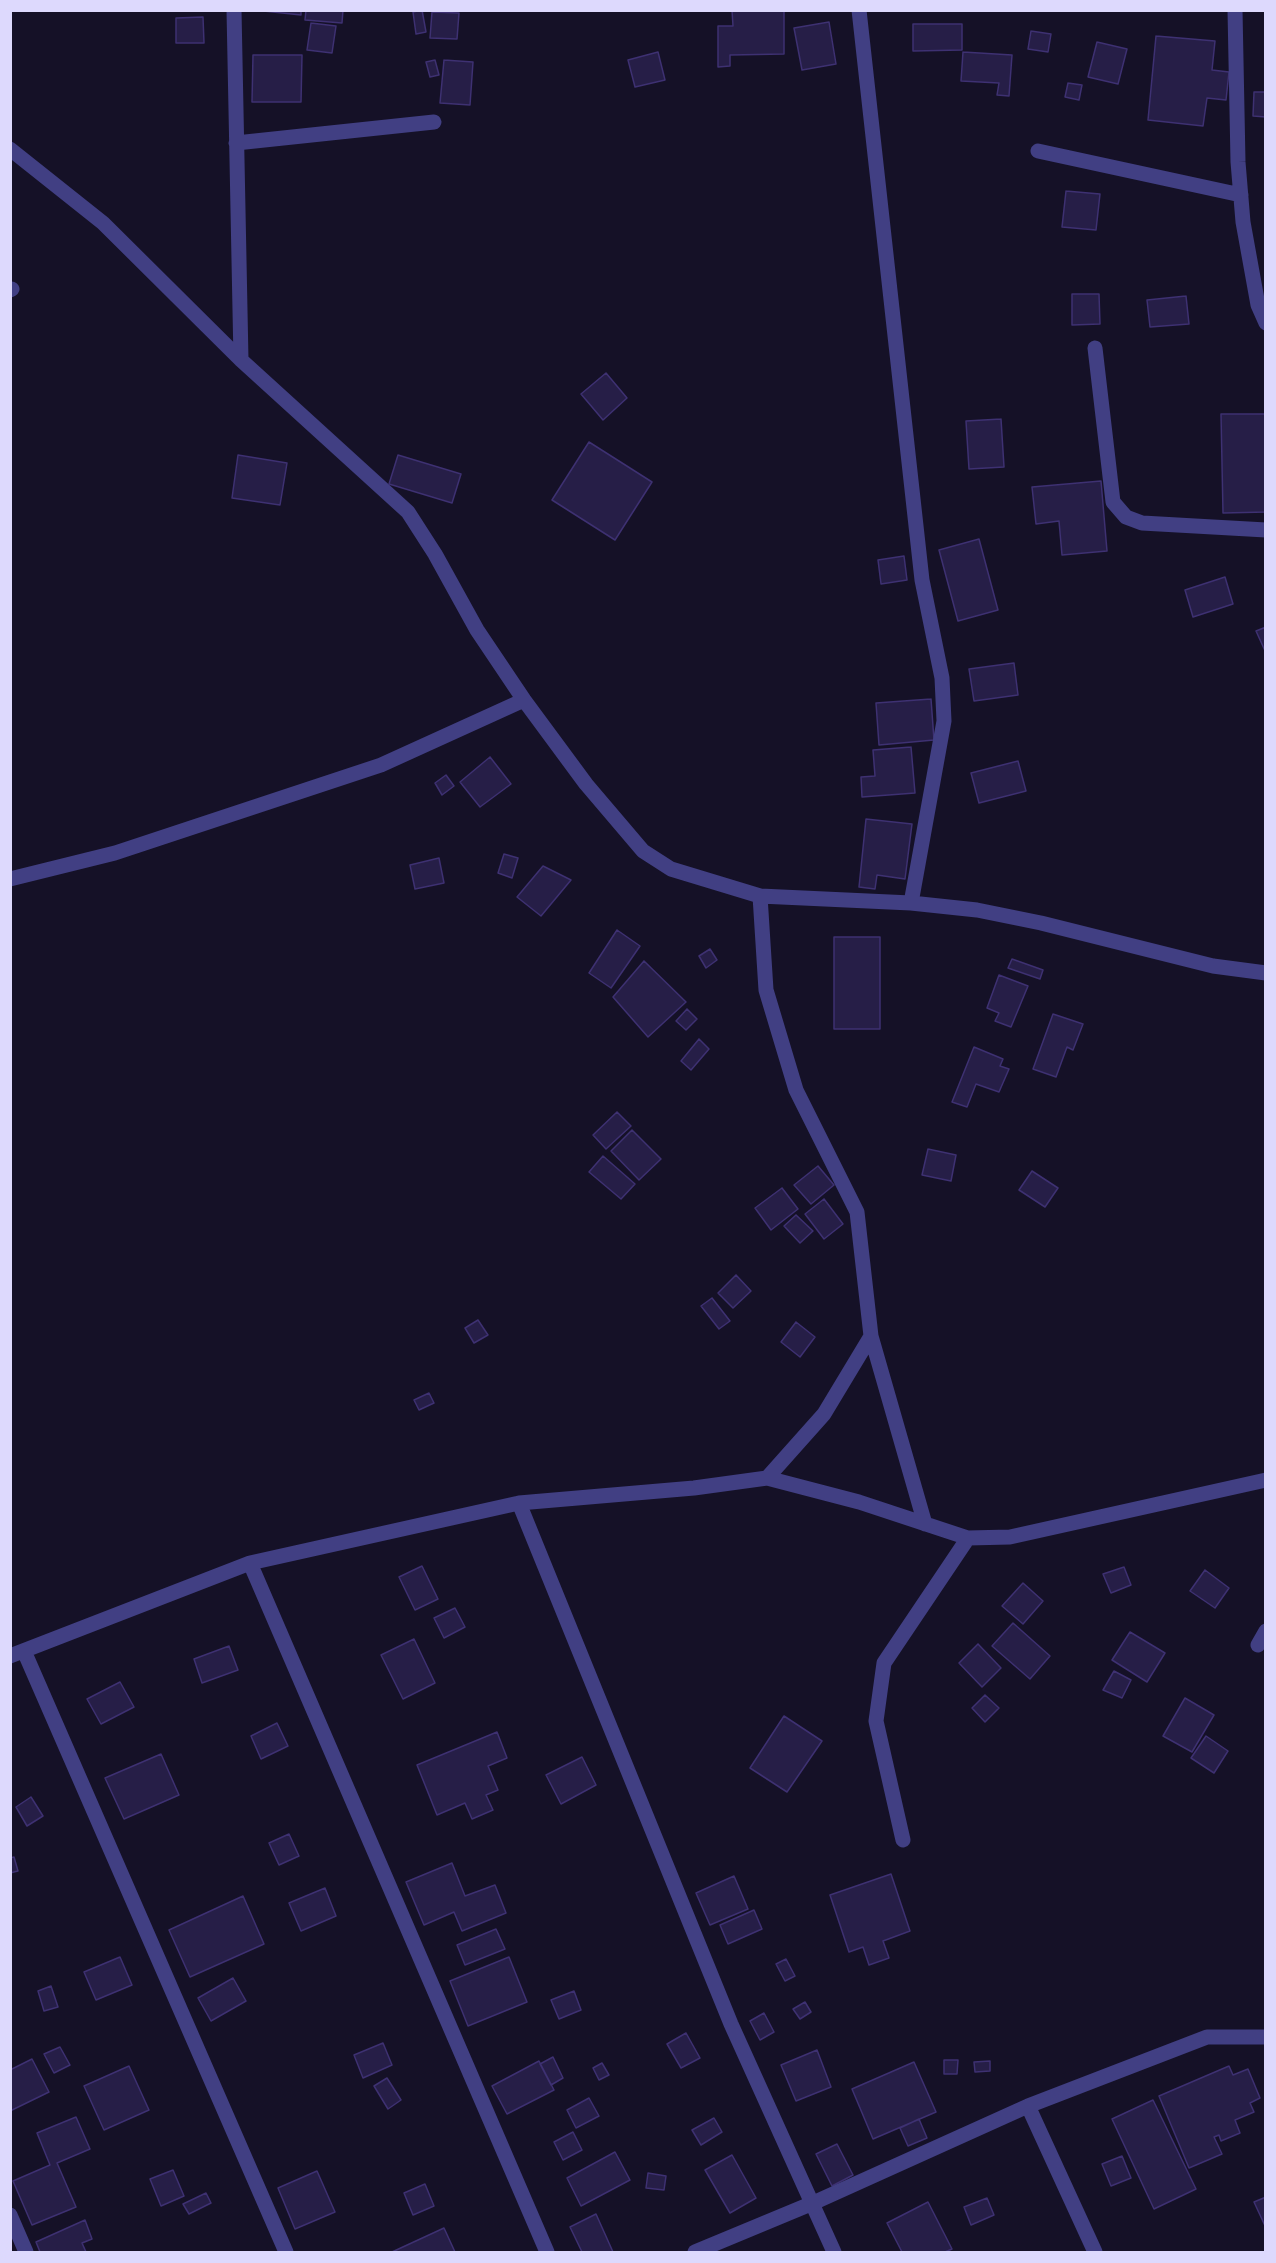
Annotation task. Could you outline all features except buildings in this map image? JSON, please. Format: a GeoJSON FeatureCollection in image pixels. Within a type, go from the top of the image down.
{"type":"FeatureCollection","features":[{"type":"Feature","properties":{"kind":"street"},"geometry":{"type":"LineString","coordinates":[[234,10],[241,360]]}},
{"type":"Feature","properties":{"kind":"street"},"geometry":{"type":"LineString","coordinates":[[859,10],[922,580],[942,678],[944,721],[911,903]]}},
{"type":"Feature","properties":{"kind":"street"},"geometry":{"type":"LineString","coordinates":[[1235,10],[1238,162],[1243,222],[1258,305],[1266,323]]}},
{"type":"Feature","properties":{"kind":"street"},"geometry":{"type":"LineString","coordinates":[[236,143],[434,122]]}},
{"type":"Feature","properties":{"kind":"street"},"geometry":{"type":"LineString","coordinates":[[10,149],[103,224],[241,360],[408,512],[435,554],[477,630],[524,699],[586,784],[643,851],[671,869],[760,896],[911,903],[977,910],[1041,923],[1213,966],[1266,973]]}},
{"type":"Feature","properties":{"kind":"street"},"geometry":{"type":"LineString","coordinates":[[1038,152],[1241,195]]}},
{"type":"Feature","properties":{"kind":"street"},"geometry":{"type":"LineString","coordinates":[[1095,348],[1113,502],[1126,517],[1142,523],[1266,530]]}},
{"type":"Feature","properties":{"kind":"street"},"geometry":{"type":"LineString","coordinates":[[10,879],[115,853],[381,765],[524,699]]}},
{"type":"Feature","properties":{"kind":"street"},"geometry":{"type":"LineString","coordinates":[[760,896],[766,990],[795,1090],[857,1212],[871,1336],[925,1524]]}},
{"type":"Feature","properties":{"kind":"street"},"geometry":{"type":"LineString","coordinates":[[767,1478],[824,1414],[871,1336]]}},
{"type":"Feature","properties":{"kind":"street"},"geometry":{"type":"LineString","coordinates":[[286,2253],[17,1653],[250,1563],[519,1503],[694,1488],[767,1478],[859,1503],[968,1538],[1010,1537],[1265,1483]]}},
{"type":"Feature","properties":{"kind":"street"},"geometry":{"type":"LineString","coordinates":[[519,1503],[731,2024],[834,2253]]}},
{"type":"Feature","properties":{"kind":"street"},"geometry":{"type":"LineString","coordinates":[[903,1840],[876,1721],[884,1663],[968,1538]]}},
{"type":"Feature","properties":{"kind":"street"},"geometry":{"type":"LineString","coordinates":[[250,1563],[546,2253]]}},
{"type":"Feature","properties":{"kind":"street"},"geometry":{"type":"LineString","coordinates":[[695,2253],[813,2204],[1028,2106],[1207,2037],[1264,2040]]}},
{"type":"Feature","properties":{"kind":"street"},"geometry":{"type":"LineString","coordinates":[[1028,2106],[1095,2253]]}},
{"type":"Feature","properties":{"kind":"street"},"geometry":{"type":"LineString","coordinates":[[10,2215],[26,2253]]}}]}
